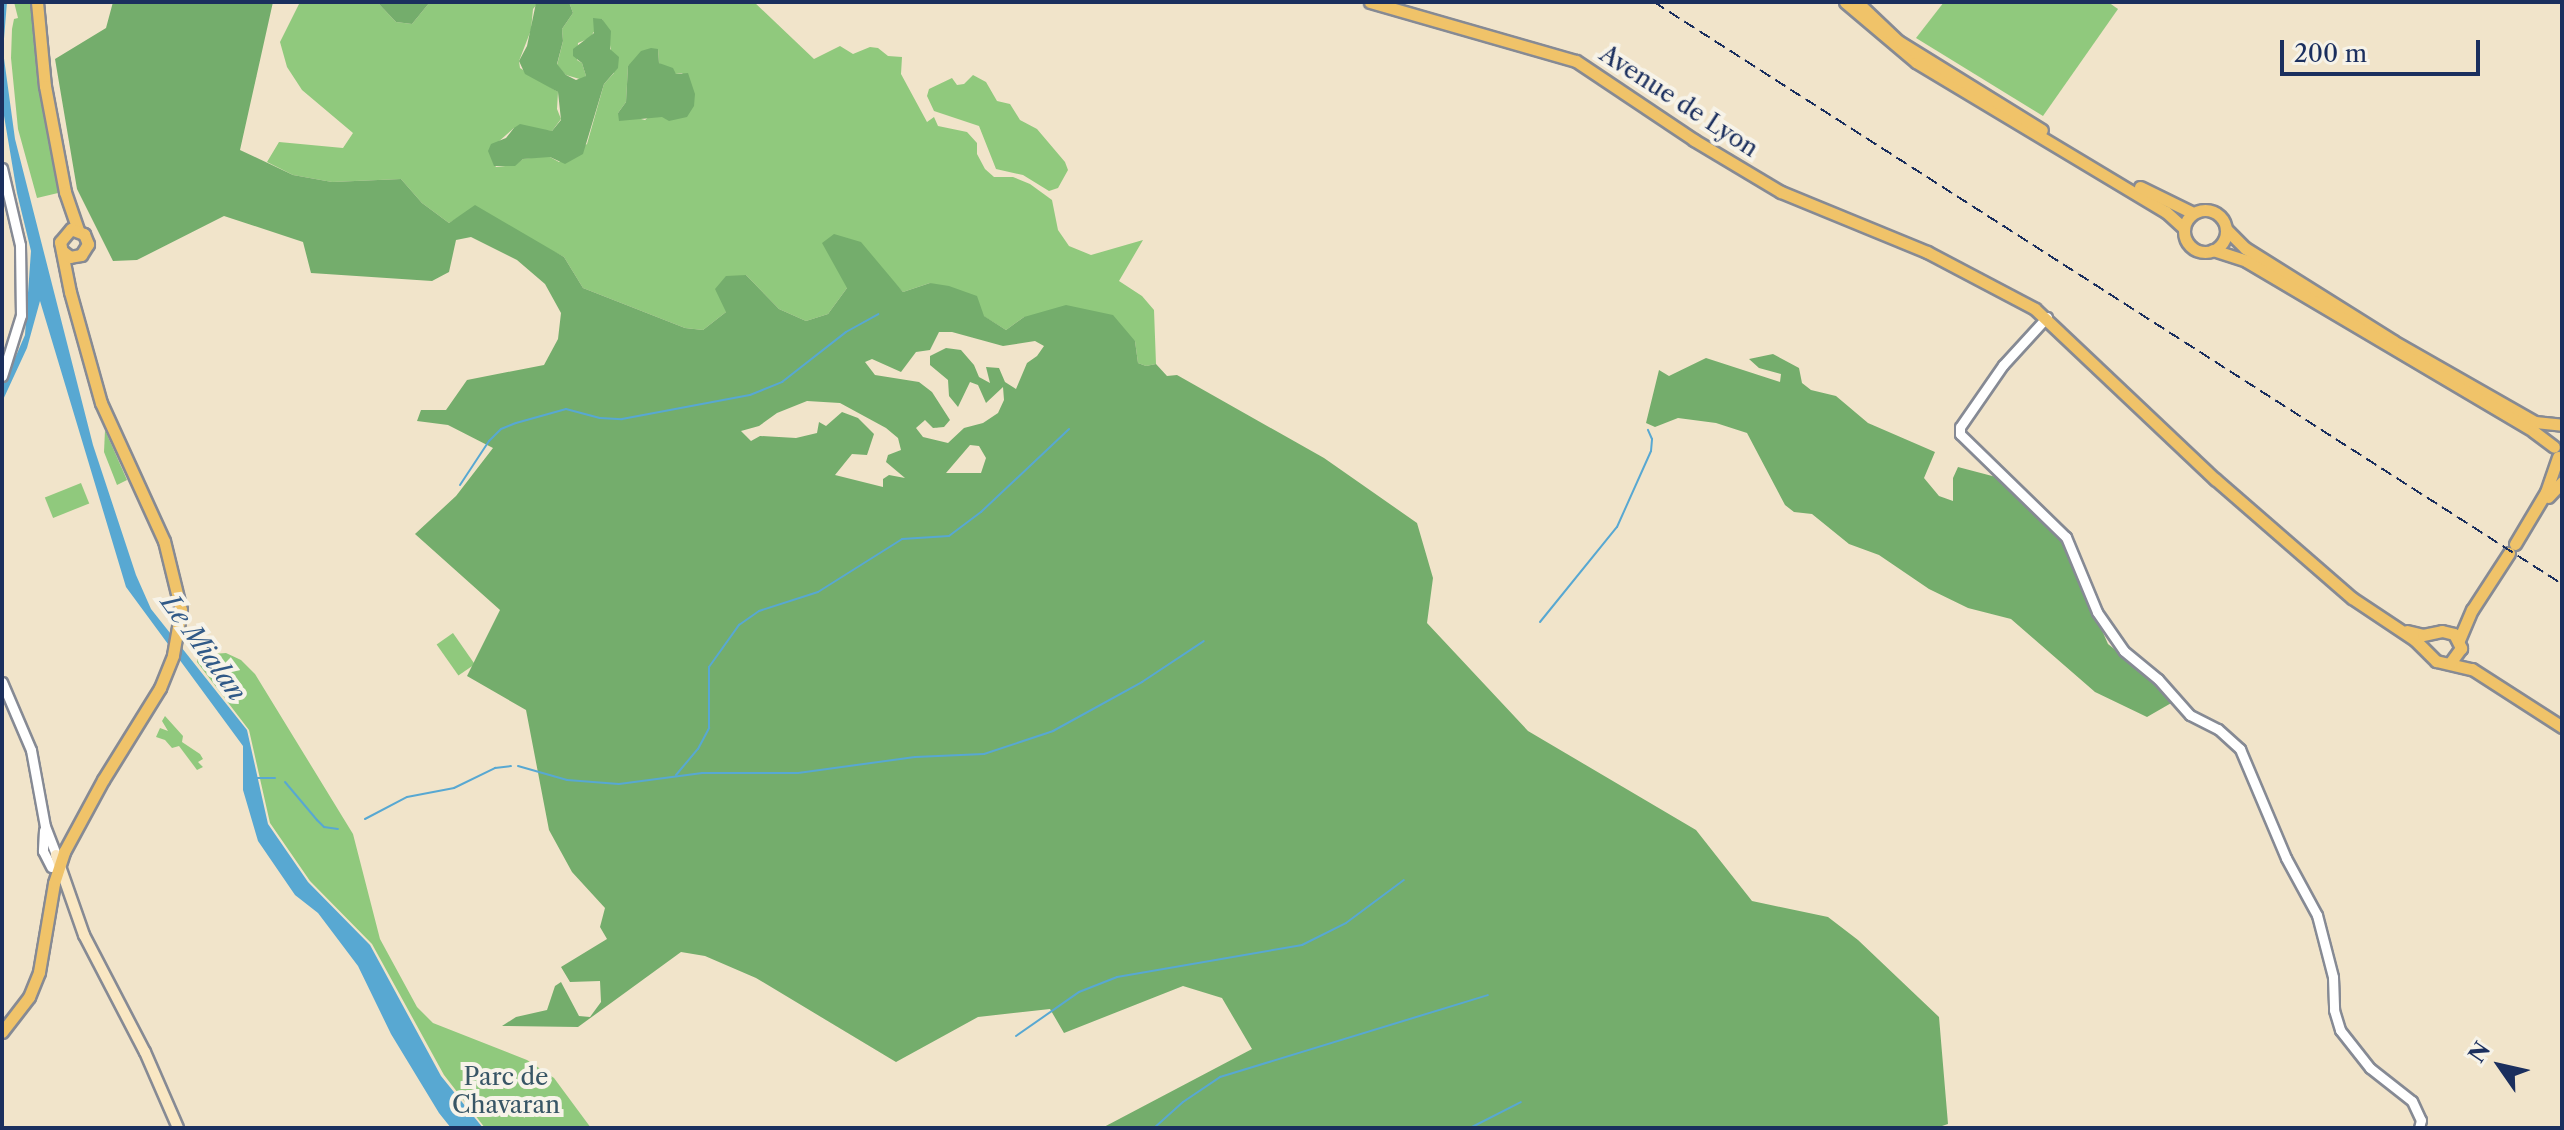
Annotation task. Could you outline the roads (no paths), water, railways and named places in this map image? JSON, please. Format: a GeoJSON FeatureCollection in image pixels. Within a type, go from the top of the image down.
{"type":"FeatureCollection","features":[{"type":"Feature","properties":{"kind":"main road"},"geometry":{"type":"LineString","coordinates":[[37,2],[45,86],[72,231],[88,244],[81,255],[75,257],[62,251]]}},
{"type":"Feature","properties":{"kind":"main road","name":"Avenue de Lyon"},"geometry":{"type":"LineString","coordinates":[[1370,2],[1576,61],[1694,140],[1776,189],[1807,205],[1927,252],[2047,317],[2169,434],[2220,474],[2352,598],[2399,629],[2440,662],[2451,662],[2496,682]]}},
{"type":"Feature","properties":{"kind":"main road"},"geometry":{"type":"LineString","coordinates":[[1845,2],[1916,62],[2166,212],[2184,228],[2190,246],[2201,252],[2213,250],[2246,261],[2533,431],[2558,456]]}},
{"type":"Feature","properties":{"kind":"main road"},"geometry":{"type":"LineString","coordinates":[[1857,2],[1914,51],[2071,148],[2193,213]]}},
{"type":"Feature","properties":{"kind":"main road"},"geometry":{"type":"LineString","coordinates":[[2184,228],[2193,213],[2203,209],[2215,212],[2223,219],[2226,229],[2245,248],[2393,341],[2535,422],[2562,426],[2553,479],[2539,507],[2472,610],[2451,662]]}},
{"type":"Feature","properties":{"kind":"main road"},"geometry":{"type":"LineString","coordinates":[[2213,250],[2223,242],[2226,229]]}},
{"type":"Feature","properties":{"kind":"main road"},"geometry":{"type":"LineString","coordinates":[[2,1032],[35,984],[56,865],[75,819],[103,780],[167,672],[181,610],[172,565],[101,403],[70,292],[60,242],[72,231]]}},
{"type":"Feature","properties":{"kind":"main road"},"geometry":{"type":"LineString","coordinates":[[70,292],[75,257]]}},
{"type":"Feature","properties":{"kind":"main road"},"geometry":{"type":"LineString","coordinates":[[2539,507],[2562,482]]}},
{"type":"Feature","properties":{"kind":"main road"},"geometry":{"type":"LineString","coordinates":[[2429,651],[2440,633],[2472,610]]}},
{"type":"Feature","properties":{"kind":"main road"},"geometry":{"type":"LineString","coordinates":[[2399,629],[2440,633],[2460,644],[2496,682],[2562,727]]}},
{"type":"Feature","properties":{"kind":"main road"},"geometry":{"type":"LineString","coordinates":[[56,865],[101,972],[145,1052],[178,1128]]}},
{"type":"Feature","properties":{"kind":"street"},"geometry":{"type":"LineString","coordinates":[[2,168],[20,245],[21,315],[2,376]]}},
{"type":"Feature","properties":{"kind":"street"},"geometry":{"type":"LineString","coordinates":[[2047,317],[2003,365],[1960,430],[1968,443],[2066,537],[2097,612],[2124,651],[2158,679],[2190,715],[2218,729],[2240,749],[2286,858],[2317,915],[2333,977],[2334,1010],[2340,1030],[2370,1068],[2412,1101],[2421,1120],[2419,1128]]}},
{"type":"Feature","properties":{"kind":"street"},"geometry":{"type":"LineString","coordinates":[[2,682],[31,750],[45,826],[56,865]]}},
{"type":"Feature","properties":{"kind":"water","name":"Le Mialan"},"geometry":{"type":"Polygon","coordinates":[[[2,2],[7,2],[3,51],[15,139],[93,445],[136,575],[151,609],[247,730],[268,824],[308,882],[370,945],[441,1076],[483,1128],[451,1128],[439,1113],[391,1034],[358,966],[318,913],[295,895],[258,841],[243,790],[243,746],[126,587],[40,301],[27,348],[2,402],[2,388],[25,335],[31,251],[17,193],[2,104],[2,2]]]}},
{"type":"Feature","properties":{"kind":"waterway"},"geometry":{"type":"LineString","coordinates":[[460,485],[489,441],[501,429],[566,409],[600,418],[622,419],[750,395],[782,382],[846,332],[878,314]]}},
{"type":"Feature","properties":{"kind":"waterway"},"geometry":{"type":"LineString","coordinates":[[676,775],[698,749],[709,728],[709,667],[739,625],[759,611],[818,592],[902,539],[949,536],[981,512],[1069,429]]}},
{"type":"Feature","properties":{"kind":"waterway"},"geometry":{"type":"LineString","coordinates":[[1540,622],[1617,527],[1651,451],[1652,439],[1648,430]]}},
{"type":"Feature","properties":{"kind":"waterway"},"geometry":{"type":"LineString","coordinates":[[518,766],[567,780],[619,784],[702,773],[798,773],[915,757],[984,754],[1053,731],[1142,682],[1204,641]]}},
{"type":"Feature","properties":{"kind":"waterway"},"geometry":{"type":"LineString","coordinates":[[365,819],[407,797],[454,788],[495,768],[511,766]]}},
{"type":"Feature","properties":{"kind":"waterway"},"geometry":{"type":"LineString","coordinates":[[257,778],[275,778]]}},
{"type":"Feature","properties":{"kind":"waterway"},"geometry":{"type":"LineString","coordinates":[[285,782],[324,827],[338,829]]}},
{"type":"Feature","properties":{"kind":"waterway"},"geometry":{"type":"LineString","coordinates":[[1016,1036],[1079,992],[1117,977],[1302,945],[1346,923],[1404,880]]}},
{"type":"Feature","properties":{"kind":"waterway"},"geometry":{"type":"LineString","coordinates":[[1154,1128],[1183,1102],[1220,1077],[1488,995]]}},
{"type":"Feature","properties":{"kind":"waterway"},"geometry":{"type":"LineString","coordinates":[[1470,1128],[1521,1102]]}},
{"type":"Feature","properties":{"kind":"railway"},"geometry":{"type":"LineString","coordinates":[[1654,2],[2562,584]]}},
{"type":"Feature","properties":{"kind":"park label","name":"Parc de Chavaran"},"geometry":{"type":"Point","coordinates":[506,1091]}}]}
